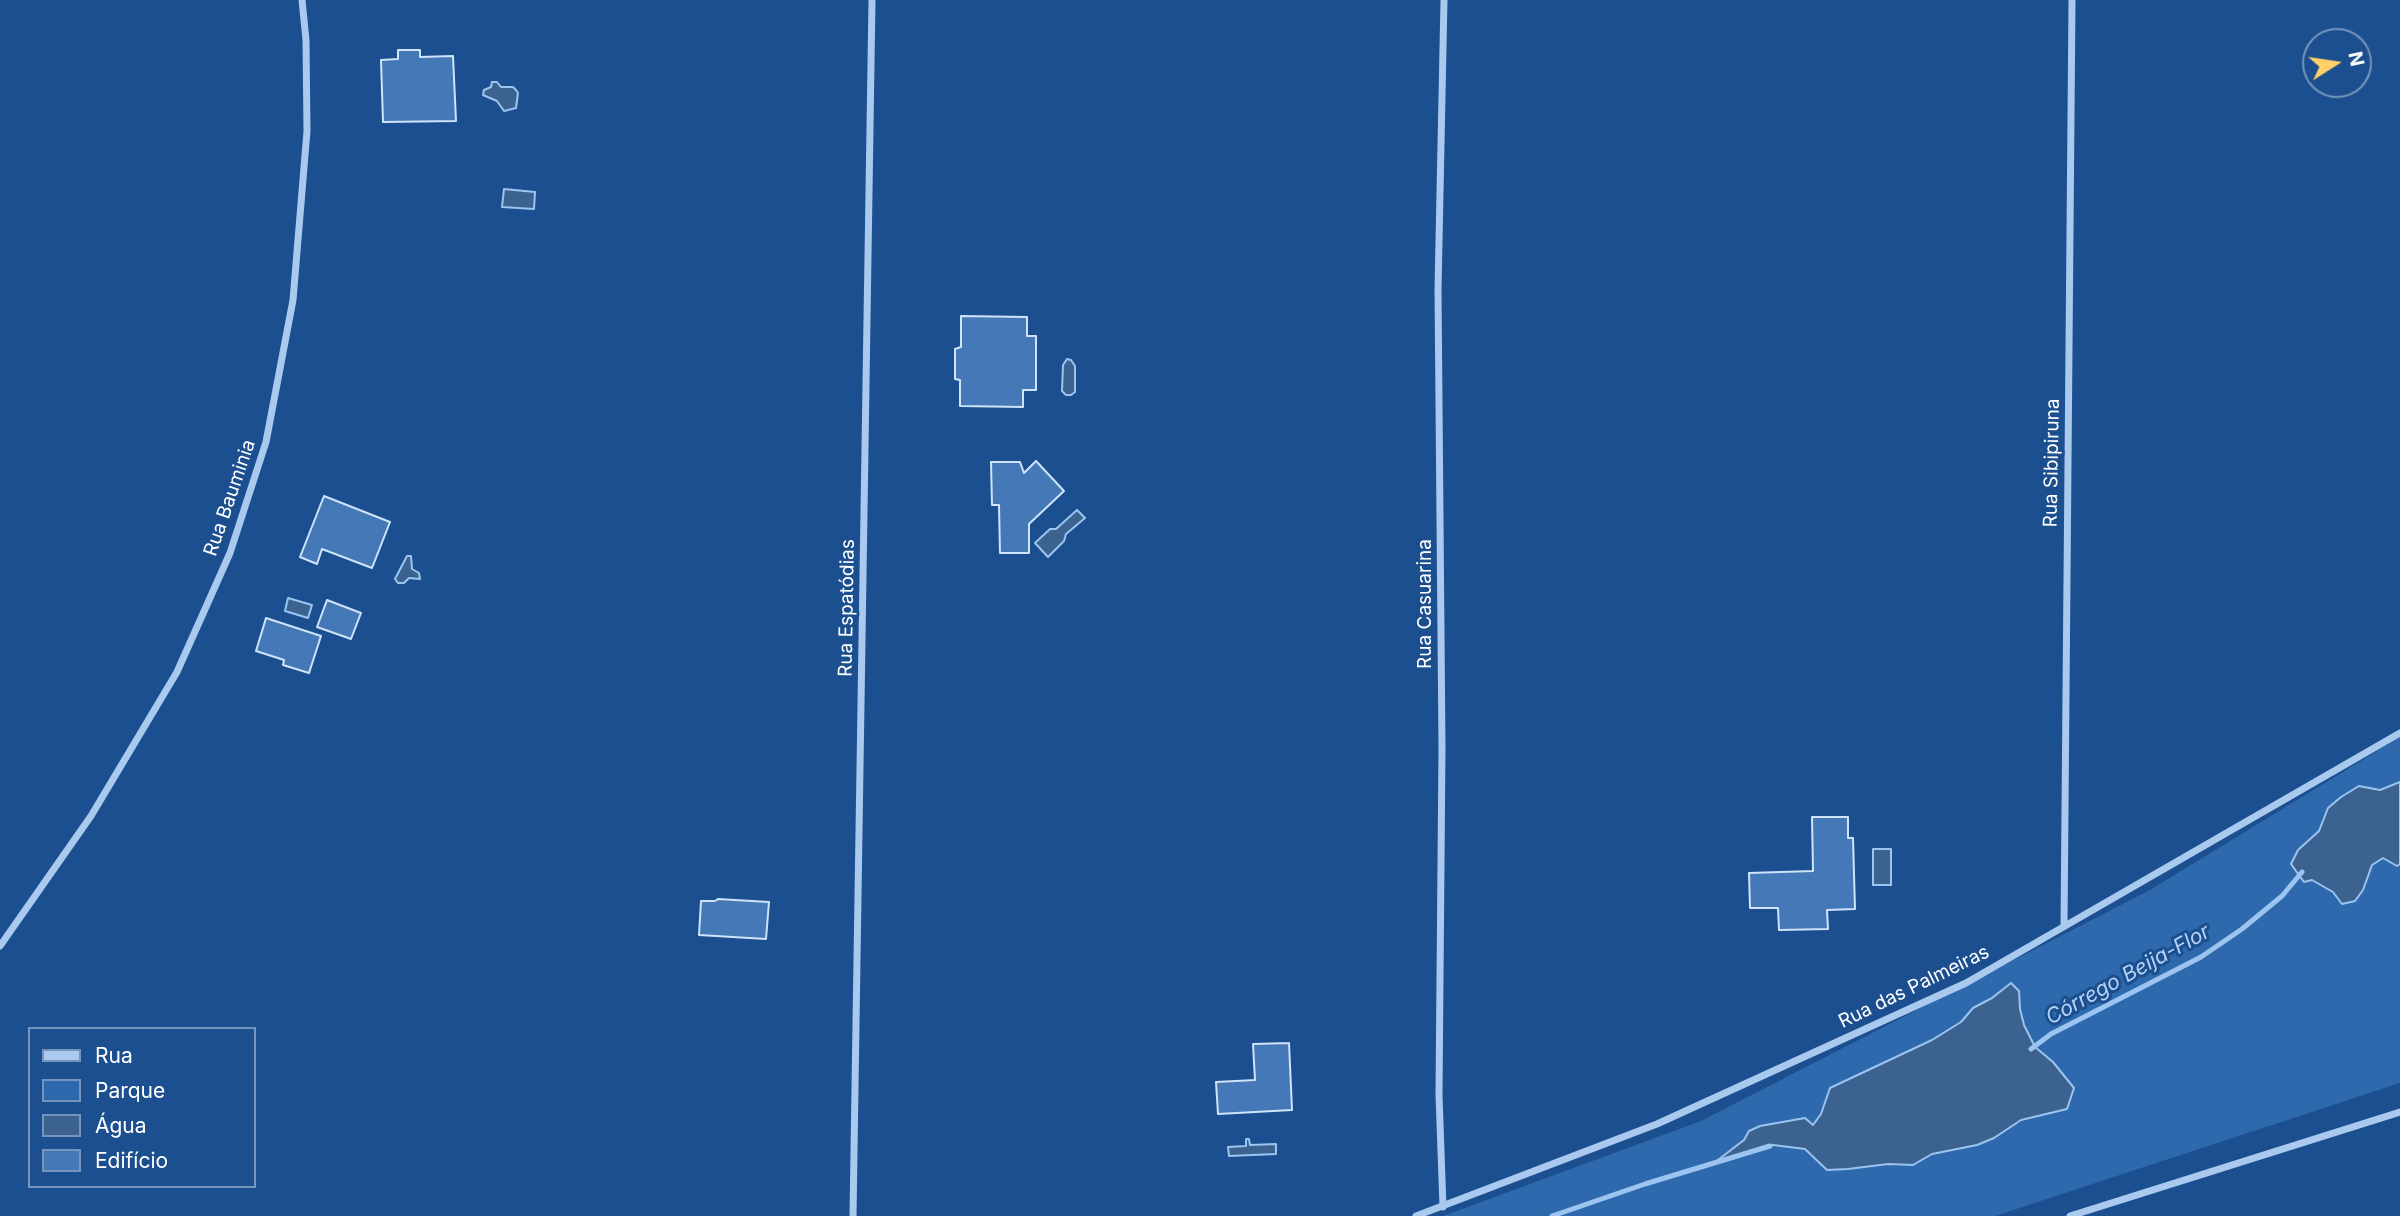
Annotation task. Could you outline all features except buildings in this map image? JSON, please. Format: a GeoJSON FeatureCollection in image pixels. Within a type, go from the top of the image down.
{"type":"FeatureCollection","features":[{"type":"Feature","properties":{"kind":"street","name":"Rua Bauminia"},"geometry":{"type":"LineString","coordinates":[[0,946],[91,816],[177,672],[230,553],[266,442],[292,300],[307,131],[306,40],[302,0]]}},
{"type":"Feature","properties":{"kind":"street","name":"Rua Espatódias"},"geometry":{"type":"LineString","coordinates":[[853,1216],[872,0]]}},
{"type":"Feature","properties":{"kind":"street","name":"Rua Casuarina"},"geometry":{"type":"LineString","coordinates":[[1443,1207],[1438,1095],[1442,748],[1438,289],[1444,0]]}},
{"type":"Feature","properties":{"kind":"street","name":"Rua Sibipiruna"},"geometry":{"type":"LineString","coordinates":[[2064,925],[2072,0]]}},
{"type":"Feature","properties":{"kind":"street","name":"Rua das Palmeiras"},"geometry":{"type":"LineString","coordinates":[[1416,1216],[1657,1124],[1966,983],[2400,733]]}},
{"type":"Feature","properties":{"kind":"street"},"geometry":{"type":"LineString","coordinates":[[2070,1216],[2400,1112]]}},
{"type":"Feature","properties":{"kind":"green space"},"geometry":{"type":"Polygon","coordinates":[[[2400,737],[2400,1083],[1995,1216],[1443,1216],[1701,1121],[2150,890],[2400,737]]]}},
{"type":"Feature","properties":{"kind":"water"},"geometry":{"type":"Polygon","coordinates":[[[492,82],[516,90],[516,108],[504,111],[497,101],[483,95],[492,82]]]}},
{"type":"Feature","properties":{"kind":"water"},"geometry":{"type":"Polygon","coordinates":[[[504,189],[535,192],[534,209],[502,207],[504,189]]]}},
{"type":"Feature","properties":{"kind":"water"},"geometry":{"type":"Polygon","coordinates":[[[1067,359],[1075,366],[1075,392],[1071,395],[1062,391],[1063,365],[1067,359]]]}},
{"type":"Feature","properties":{"kind":"water"},"geometry":{"type":"Polygon","coordinates":[[[1077,510],[1085,518],[1066,534],[1064,541],[1048,557],[1035,543],[1077,510]]]}},
{"type":"Feature","properties":{"kind":"water"},"geometry":{"type":"Polygon","coordinates":[[[407,556],[411,556],[412,569],[419,573],[420,579],[409,578],[404,583],[398,583],[395,579],[407,556]]]}},
{"type":"Feature","properties":{"kind":"water"},"geometry":{"type":"Polygon","coordinates":[[[288,598],[312,605],[308,618],[285,611],[288,598]]]}},
{"type":"Feature","properties":{"kind":"water"},"geometry":{"type":"Polygon","coordinates":[[[2400,782],[2400,864],[2397,866],[2383,858],[2372,865],[2363,890],[2355,901],[2342,904],[2333,892],[2312,880],[2304,882],[2291,864],[2298,850],[2319,831],[2328,808],[2359,786],[2380,790],[2400,782]]]}},
{"type":"Feature","properties":{"kind":"water"},"geometry":{"type":"Polygon","coordinates":[[[1873,849],[1891,849],[1891,885],[1873,885],[1873,849]]]}},
{"type":"Feature","properties":{"kind":"water"},"geometry":{"type":"Polygon","coordinates":[[[2011,983],[2019,991],[2024,1025],[2035,1047],[2053,1062],[2074,1088],[2067,1109],[2021,1120],[1994,1138],[1977,1145],[1932,1154],[1913,1165],[1888,1164],[1827,1170],[1805,1149],[1773,1145],[1714,1163],[1744,1140],[1749,1131],[1760,1126],[1805,1118],[1813,1125],[1821,1114],[1830,1088],[1932,1040],[1961,1022],[1973,1008],[2011,983]]]}},
{"type":"Feature","properties":{"kind":"water"},"geometry":{"type":"Polygon","coordinates":[[[1246,1139],[1249,1139],[1250,1145],[1276,1144],[1276,1154],[1229,1156],[1228,1147],[1246,1146],[1246,1139]]]}},
{"type":"Feature","properties":{"kind":"waterway","name":"Córrego Beija-Flor"},"geometry":{"type":"LineString","coordinates":[[2031,1049],[2051,1034],[2201,957],[2242,929],[2282,896],[2302,872]]}},
{"type":"Feature","properties":{"kind":"waterway","name":"Córrego Beija-Flor"},"geometry":{"type":"LineString","coordinates":[[1552,1216],[1770,1146]]}}]}
